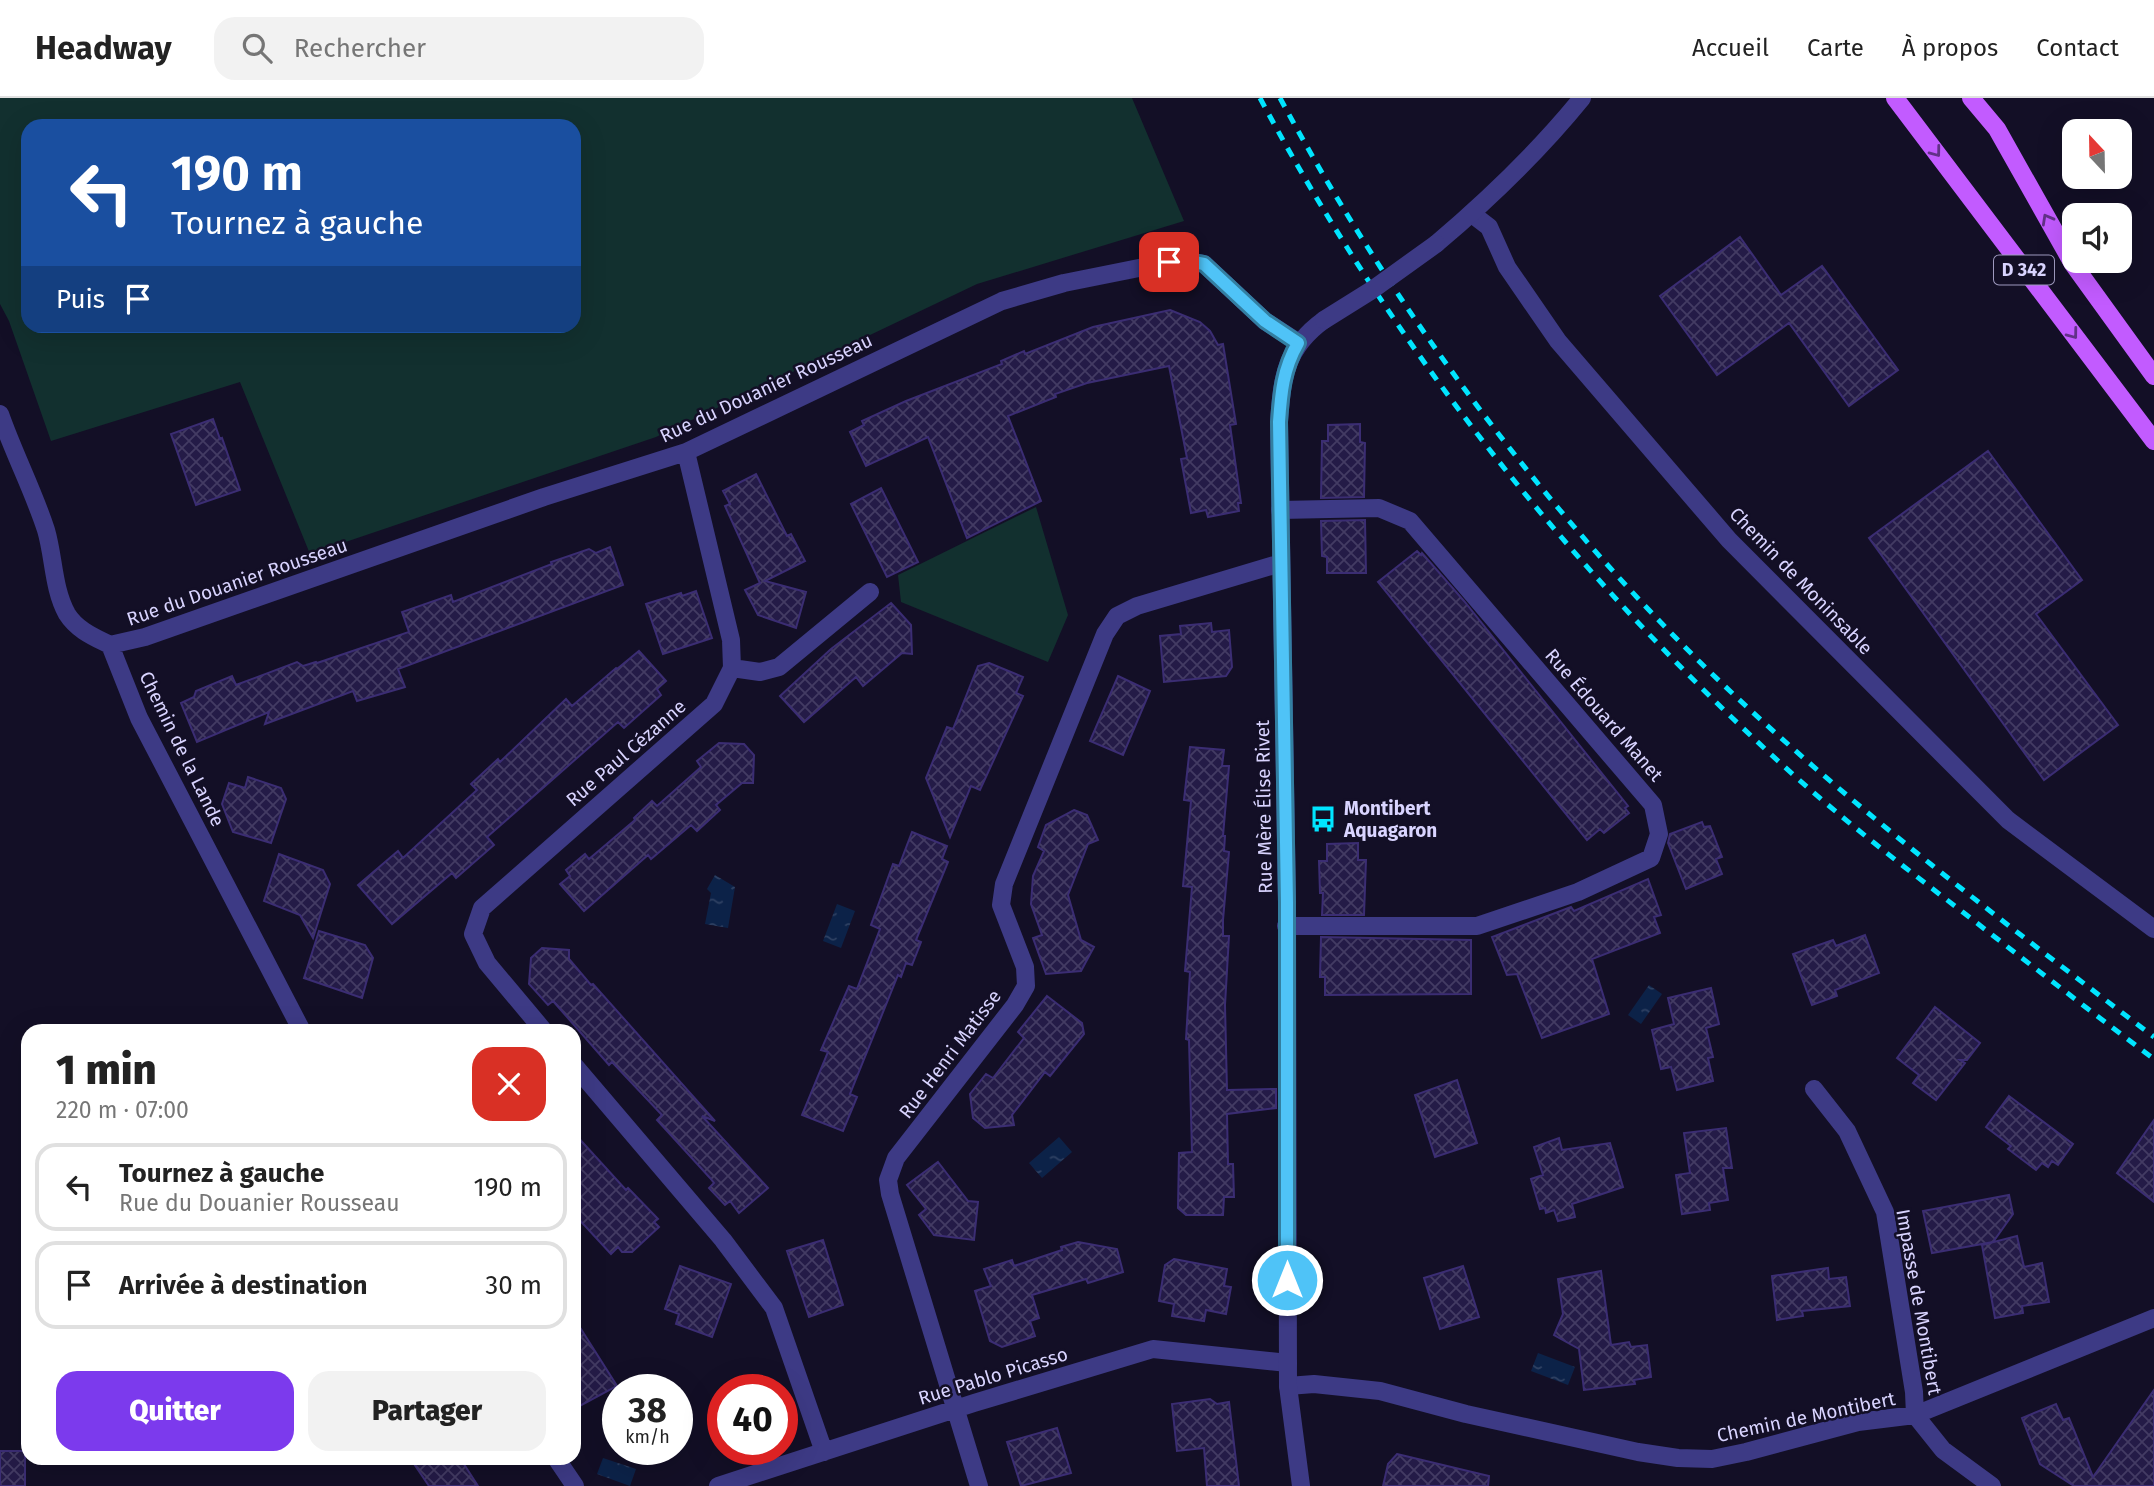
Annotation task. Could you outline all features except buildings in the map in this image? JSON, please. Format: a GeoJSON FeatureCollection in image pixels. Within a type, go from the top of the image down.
{"type":"FeatureCollection","features":[{"type":"Feature","properties":{"kind":"main road","name":"D 342"},"geometry":{"type":"LineString","coordinates":[[1895,98],[2154,441]]}},
{"type":"Feature","properties":{"kind":"main road","name":"D 342"},"geometry":{"type":"LineString","coordinates":[[1971,98],[1997,129],[2073,264],[2154,376]]}},
{"type":"Feature","properties":{"kind":"street","name":"Rue Mère Élise Rivet"},"geometry":{"type":"LineString","coordinates":[[1301,1486],[1287,1363],[1286,926],[1279,422],[1281,385],[1291,356],[1310,330],[1436,244],[1472,214],[1559,127],[1583,98]]}},
{"type":"Feature","properties":{"kind":"street","name":"Rue Mère Élise Rivet"},"geometry":{"type":"LineString","coordinates":[[1559,127],[1595,98]]}},
{"type":"Feature","properties":{"kind":"street","name":"Chemin de Moninsable"},"geometry":{"type":"LineString","coordinates":[[1472,214],[1489,227],[1507,267],[1558,341],[1729,540],[2008,820],[2154,929]]}},
{"type":"Feature","properties":{"kind":"street","name":"Rue du Douanier Rousseau"},"geometry":{"type":"LineString","coordinates":[[110,645],[145,637],[544,497],[686,452],[1002,301],[1064,283],[1169,262],[1189,261],[1204,264],[1265,321],[1298,343]]}},
{"type":"Feature","properties":{"kind":"street"},"geometry":{"type":"LineString","coordinates":[[0,414],[32,489],[47,534],[58,589],[68,614],[82,631],[110,645]]}},
{"type":"Feature","properties":{"kind":"street"},"geometry":{"type":"LineString","coordinates":[[686,452],[731,640],[732,668],[760,672],[779,667],[870,592]]}},
{"type":"Feature","properties":{"kind":"street","name":"Rue Édouard Manet"},"geometry":{"type":"LineString","coordinates":[[1280,510],[1379,508],[1410,521],[1653,805],[1659,834],[1651,858],[1578,892],[1477,926],[1286,926]]}},
{"type":"Feature","properties":{"kind":"street","name":"Rue Henri Matisse"},"geometry":{"type":"LineString","coordinates":[[957,1409],[890,1194],[888,1180],[896,1158],[1015,1005],[1026,986],[1025,967],[1001,905],[1004,884],[1105,634],[1116,616],[1138,606],[1281,563]]}},
{"type":"Feature","properties":{"kind":"street","name":"Chemin de la Lande"},"geometry":{"type":"LineString","coordinates":[[110,645],[139,718],[298,1024]]}},
{"type":"Feature","properties":{"kind":"street","name":"Rue Paul Cézanne"},"geometry":{"type":"LineString","coordinates":[[538,1024],[487,963],[473,934],[482,908],[714,704],[732,668]]}},
{"type":"Feature","properties":{"kind":"street"},"geometry":{"type":"LineString","coordinates":[[581,1073],[723,1240],[774,1308],[824,1452]]}},
{"type":"Feature","properties":{"kind":"street","name":"Impasse de Montibert"},"geometry":{"type":"LineString","coordinates":[[1814,1088],[1847,1131],[1885,1212],[1914,1392],[1915,1415]]}},
{"type":"Feature","properties":{"kind":"street","name":"Chemin de Montibert"},"geometry":{"type":"LineString","coordinates":[[1288,1386],[1314,1384],[1380,1391],[1466,1414],[1678,1458],[1712,1459],[1858,1422],[1915,1415],[2154,1318]]}},
{"type":"Feature","properties":{"kind":"street","name":"Rue Pablo Picasso"},"geometry":{"type":"LineString","coordinates":[[718,1486],[1153,1349],[1287,1363]]}},
{"type":"Feature","properties":{"kind":"street"},"geometry":{"type":"LineString","coordinates":[[957,1409],[979,1486]]}},
{"type":"Feature","properties":{"kind":"street"},"geometry":{"type":"LineString","coordinates":[[1915,1415],[1942,1450],[1992,1486]]}},
{"type":"Feature","properties":{"kind":"street"},"geometry":{"type":"LineString","coordinates":[[560,1465],[575,1486]]}},
{"type":"Feature","properties":{"kind":"green space"},"geometry":{"type":"Polygon","coordinates":[[[0,98],[1132,98],[1184,221],[977,284],[656,437],[310,554],[240,382],[51,441],[9,321],[0,304],[0,98]]]}},
{"type":"Feature","properties":{"kind":"green space"},"geometry":{"type":"Polygon","coordinates":[[[1036,507],[1068,615],[1048,662],[901,602],[898,575],[1036,507]]]}},
{"type":"Feature","properties":{"kind":"water"},"geometry":{"type":"Polygon","coordinates":[[[715,875],[735,887],[728,928],[705,924],[711,893],[707,889],[715,875]]]}},
{"type":"Feature","properties":{"kind":"water"},"geometry":{"type":"Polygon","coordinates":[[[837,904],[855,911],[841,948],[823,941],[837,904]]]}},
{"type":"Feature","properties":{"kind":"water"},"geometry":{"type":"Polygon","coordinates":[[[1649,985],[1662,994],[1641,1024],[1628,1015],[1649,985]]]}},
{"type":"Feature","properties":{"kind":"water"},"geometry":{"type":"Polygon","coordinates":[[[1059,1137],[1072,1152],[1042,1178],[1029,1163],[1059,1137]]]}},
{"type":"Feature","properties":{"kind":"water"},"geometry":{"type":"Polygon","coordinates":[[[1538,1353],[1575,1367],[1568,1385],[1531,1371],[1538,1353]]]}},
{"type":"Feature","properties":{"kind":"water"},"geometry":{"type":"Polygon","coordinates":[[[602,1461],[602,1465],[624,1465],[636,1469],[630,1486],[597,1474],[602,1461]]]}},
{"type":"Feature","properties":{"kind":"railway"},"geometry":{"type":"LineString","coordinates":[[1260,98],[1314,193],[1372,286],[1434,375],[1499,462],[1569,546],[1642,627],[1718,704],[1838,814],[2154,1059]]}},
{"type":"Feature","properties":{"kind":"railway"},"geometry":{"type":"LineString","coordinates":[[1280,98],[1370,251],[1472,400],[1585,540],[1645,606],[1760,719],[1869,814],[2154,1037]]}},
{"type":"Feature","properties":{"kind":"place","name":"Montibert Aquagaron"},"geometry":{"type":"Point","coordinates":[1323,819]}},
{"type":"Feature","properties":{"kind":"route"},"geometry":{"type":"LineString","coordinates":[[1169,262],[1189,261],[1204,264],[1265,321],[1298,343],[1285,369],[1281,385],[1279,422],[1287,902],[1287,1280]]}}]}
